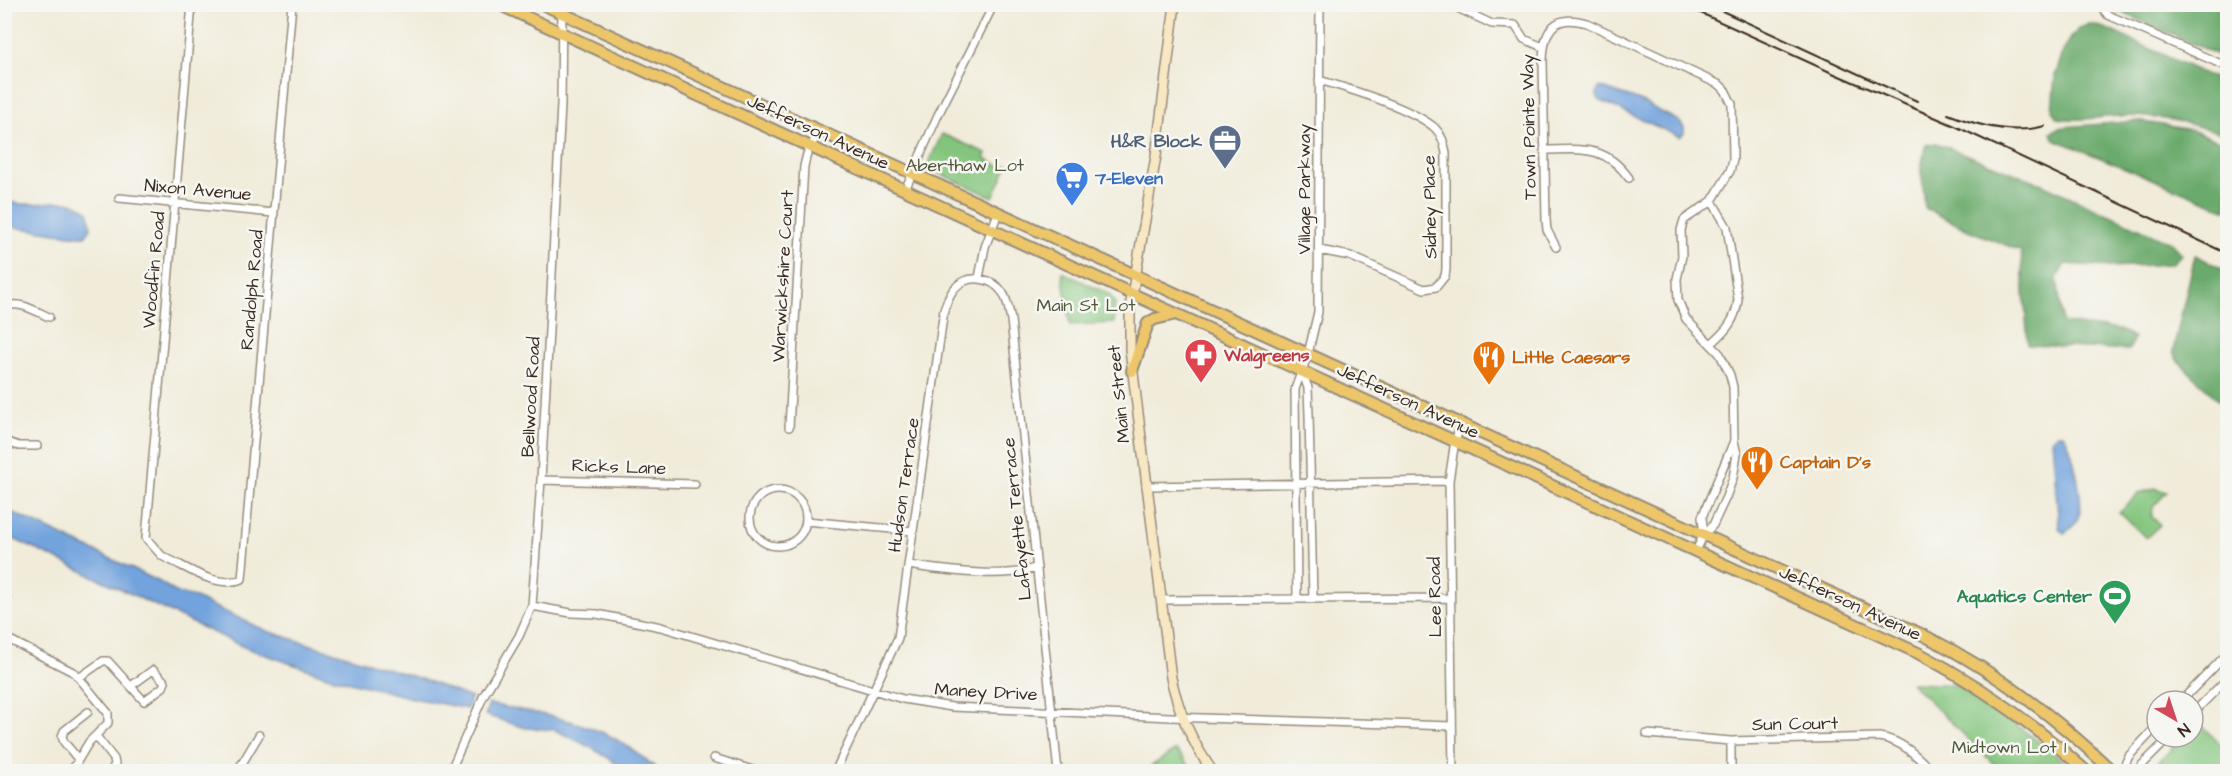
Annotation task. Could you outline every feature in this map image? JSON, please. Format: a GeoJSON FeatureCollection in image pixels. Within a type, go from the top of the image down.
{"type":"FeatureCollection","features":[{"type":"Feature","properties":{"kind":"main road","name":"Jefferson Avenue"},"geometry":{"type":"LineString","coordinates":[[498,4],[1918,652],[1998,700],[2029,722],[2087,771]]}},
{"type":"Feature","properties":{"kind":"main road","name":"Jefferson Avenue"},"geometry":{"type":"LineString","coordinates":[[542,4],[562,9],[819,131],[1923,634],[1993,674],[2024,696],[2113,771]]}},
{"type":"Feature","properties":{"kind":"main road","name":"Main Street"},"geometry":{"type":"LineString","coordinates":[[1175,4],[1157,153],[1129,317],[1132,371],[1171,678],[1183,717],[1200,753],[1213,771]]}},
{"type":"Feature","properties":{"kind":"main road"},"geometry":{"type":"LineString","coordinates":[[1132,371],[1148,324],[1155,319],[1176,314]]}},
{"type":"Feature","properties":{"kind":"street","name":"Woodfin Road"},"geometry":{"type":"LineString","coordinates":[[192,4],[146,538],[162,555],[215,580],[229,583],[242,579]]}},
{"type":"Feature","properties":{"kind":"street","name":"Randolph Road"},"geometry":{"type":"LineString","coordinates":[[242,579],[292,4]]}},
{"type":"Feature","properties":{"kind":"street"},"geometry":{"type":"LineString","coordinates":[[904,190],[938,115],[994,4]]}},
{"type":"Feature","properties":{"kind":"street","name":"Village Parkway"},"geometry":{"type":"LineString","coordinates":[[1297,599],[1295,389],[1308,354],[1318,312],[1320,4]]}},
{"type":"Feature","properties":{"kind":"street"},"geometry":{"type":"LineString","coordinates":[[1449,4],[1492,24],[1515,25],[1524,39],[1543,47]]}},
{"type":"Feature","properties":{"kind":"street"},"geometry":{"type":"LineString","coordinates":[[2099,4],[2108,15],[2228,67]]}},
{"type":"Feature","properties":{"kind":"street","name":"Bellwood Road"},"geometry":{"type":"LineString","coordinates":[[450,771],[484,695],[519,636],[531,606],[541,480],[562,9]]}},
{"type":"Feature","properties":{"kind":"street","name":"Town Pointe Way"},"geometry":{"type":"LineString","coordinates":[[1556,248],[1546,220],[1543,47],[1546,35],[1553,26],[1563,22],[1579,21],[1720,85],[1725,90],[1730,96],[1733,108],[1733,160],[1730,171],[1713,201]]}},
{"type":"Feature","properties":{"kind":"street","name":"Sidney Place"},"geometry":{"type":"LineString","coordinates":[[1319,80],[1370,96],[1414,116],[1441,135],[1446,153],[1446,269],[1442,282],[1436,287],[1424,289],[1360,260],[1319,249]]}},
{"type":"Feature","properties":{"kind":"street","name":"Warwickshire Court"},"geometry":{"type":"LineString","coordinates":[[789,427],[804,166],[819,131]]}},
{"type":"Feature","properties":{"kind":"street"},"geometry":{"type":"LineString","coordinates":[[1545,150],[1599,152],[1619,165],[1629,178]]}},
{"type":"Feature","properties":{"kind":"street","name":"Nixon Avenue"},"geometry":{"type":"LineString","coordinates":[[119,198],[274,213]]}},
{"type":"Feature","properties":{"kind":"street"},"geometry":{"type":"LineString","coordinates":[[1696,551],[1704,534],[1713,525],[1733,478],[1737,454],[1734,441],[1733,387],[1730,375],[1720,354],[1711,345],[1686,319],[1678,300],[1682,225],[1688,216],[1713,201],[1727,227],[1738,299],[1737,310],[1729,327],[1711,345]]}},
{"type":"Feature","properties":{"kind":"street"},"geometry":{"type":"LineString","coordinates":[[979,278],[985,247],[998,213]]}},
{"type":"Feature","properties":{"kind":"street","name":"Hudson Terrace"},"geometry":{"type":"LineString","coordinates":[[835,771],[898,638],[944,309],[948,298],[959,284],[966,280],[979,278]]}},
{"type":"Feature","properties":{"kind":"street","name":"Lafayette Terrace"},"geometry":{"type":"LineString","coordinates":[[979,278],[991,282],[1003,294],[1011,320],[1058,771]]}},
{"type":"Feature","properties":{"kind":"street"},"geometry":{"type":"LineString","coordinates":[[4,308],[19,304],[49,317]]}},
{"type":"Feature","properties":{"kind":"street"},"geometry":{"type":"LineString","coordinates":[[1301,371],[1308,388],[1313,599]]}},
{"type":"Feature","properties":{"kind":"street","name":"Lee Road"},"geometry":{"type":"LineString","coordinates":[[1452,771],[1449,481],[1460,424]]}},
{"type":"Feature","properties":{"kind":"street"},"geometry":{"type":"LineString","coordinates":[[4,441],[19,446],[37,446]]}},
{"type":"Feature","properties":{"kind":"street"},"geometry":{"type":"LineString","coordinates":[[1704,534],[1702,517],[1734,441]]}},
{"type":"Feature","properties":{"kind":"street"},"geometry":{"type":"LineString","coordinates":[[1296,443],[1310,444]]}},
{"type":"Feature","properties":{"kind":"street","name":"Ricks Lane"},"geometry":{"type":"LineString","coordinates":[[541,480],[695,484]]}},
{"type":"Feature","properties":{"kind":"street"},"geometry":{"type":"LineString","coordinates":[[1146,486],[1449,481]]}},
{"type":"Feature","properties":{"kind":"street"},"geometry":{"type":"LineString","coordinates":[[777,490],[797,498],[802,505],[806,521],[801,535],[796,540],[790,544],[776,546],[758,538],[751,525],[751,510],[758,499],[770,491],[777,490]]}},
{"type":"Feature","properties":{"kind":"street"},"geometry":{"type":"LineString","coordinates":[[806,521],[913,531]]}},
{"type":"Feature","properties":{"kind":"street"},"geometry":{"type":"LineString","coordinates":[[908,564],[936,569],[1013,573],[1037,567]]}},
{"type":"Feature","properties":{"kind":"street"},"geometry":{"type":"LineString","coordinates":[[1161,600],[1450,598]]}},
{"type":"Feature","properties":{"kind":"street","name":"Maney Drive"},"geometry":{"type":"LineString","coordinates":[[531,606],[571,613],[597,614],[661,627],[874,691],[943,706],[1452,726]]}},
{"type":"Feature","properties":{"kind":"street"},"geometry":{"type":"LineString","coordinates":[[4,637],[71,670],[80,677],[106,710],[109,717],[108,723],[89,742],[71,771]]}},
{"type":"Feature","properties":{"kind":"street"},"geometry":{"type":"LineString","coordinates":[[2193,689],[2228,653]]}},
{"type":"Feature","properties":{"kind":"street"},"geometry":{"type":"LineString","coordinates":[[80,677],[102,661],[108,661],[141,699],[145,701],[163,687],[165,682],[153,670],[131,686]]}},
{"type":"Feature","properties":{"kind":"street"},"geometry":{"type":"LineString","coordinates":[[2205,701],[2228,678]]}},
{"type":"Feature","properties":{"kind":"street"},"geometry":{"type":"LineString","coordinates":[[78,759],[62,736],[64,731],[88,712]]}},
{"type":"Feature","properties":{"kind":"street","name":"Sun Court"},"geometry":{"type":"LineString","coordinates":[[1647,734],[1731,741],[1887,739],[1907,747],[1933,771]]}},
{"type":"Feature","properties":{"kind":"street"},"geometry":{"type":"LineString","coordinates":[[237,771],[259,735]]}},
{"type":"Feature","properties":{"kind":"street"},"geometry":{"type":"LineString","coordinates":[[96,736],[114,759],[116,764],[111,771]]}},
{"type":"Feature","properties":{"kind":"street"},"geometry":{"type":"LineString","coordinates":[[2121,771],[2129,756],[2145,739]]}},
{"type":"Feature","properties":{"kind":"street"},"geometry":{"type":"LineString","coordinates":[[1731,741],[1731,771]]}},
{"type":"Feature","properties":{"kind":"street"},"geometry":{"type":"LineString","coordinates":[[2135,771],[2158,749]]}},
{"type":"Feature","properties":{"kind":"street"},"geometry":{"type":"LineString","coordinates":[[714,758],[759,771]]}},
{"type":"Feature","properties":{"kind":"green space"},"geometry":{"type":"Polygon","coordinates":[[[2108,5],[2133,5],[2149,12],[2157,5],[2227,5],[2227,59],[2109,7],[2108,5]]]}},
{"type":"Feature","properties":{"kind":"green space"},"geometry":{"type":"Polygon","coordinates":[[[2089,24],[2105,28],[2227,84],[2227,135],[2189,124],[2149,117],[2057,118],[2052,110],[2055,76],[2065,46],[2078,29],[2089,24]]]}},
{"type":"Feature","properties":{"kind":"green space"},"geometry":{"type":"Polygon","coordinates":[[[2139,121],[2192,130],[2227,144],[2227,210],[2054,139],[2051,133],[2064,127],[2139,121]]]}},
{"type":"Feature","properties":{"kind":"green space","name":"Aberthaw Lot"},"geometry":{"type":"Polygon","coordinates":[[[942,134],[986,153],[985,158],[999,166],[1008,165],[993,197],[926,168],[942,134]]]}},
{"type":"Feature","properties":{"kind":"green space"},"geometry":{"type":"Polygon","coordinates":[[[1936,143],[2042,184],[2172,243],[2182,254],[2171,264],[2110,267],[2065,264],[2057,278],[2063,323],[2120,330],[2134,338],[2129,350],[2028,345],[2021,251],[1968,230],[1925,208],[1921,167],[1926,145],[1936,143]]]}},
{"type":"Feature","properties":{"kind":"green space"},"geometry":{"type":"Polygon","coordinates":[[[2195,255],[2227,271],[2227,409],[2177,360],[2173,351],[2195,255]]]}},
{"type":"Feature","properties":{"kind":"green space","name":"Main St Lot"},"geometry":{"type":"Polygon","coordinates":[[[1062,272],[1109,294],[1115,303],[1114,323],[1070,325],[1062,272]]]}},
{"type":"Feature","properties":{"kind":"green space"},"geometry":{"type":"Polygon","coordinates":[[[2155,488],[2167,492],[2153,507],[2152,517],[2160,525],[2146,538],[2119,512],[2140,493],[2155,488]]]}},
{"type":"Feature","properties":{"kind":"green space","name":"Midtown Lot 1"},"geometry":{"type":"Polygon","coordinates":[[[1911,683],[1962,685],[2045,746],[2074,771],[2001,771],[1911,683]]]}},
{"type":"Feature","properties":{"kind":"green space"},"geometry":{"type":"Polygon","coordinates":[[[2205,729],[2227,751],[2227,771],[2150,771],[2171,749],[2205,749],[2205,729]]]}},
{"type":"Feature","properties":{"kind":"green space"},"geometry":{"type":"Polygon","coordinates":[[[1176,750],[1194,771],[1145,770],[1176,750]]]}},
{"type":"Feature","properties":{"kind":"water"},"geometry":{"type":"Polygon","coordinates":[[[1600,87],[1640,101],[1679,121],[1684,128],[1684,133],[1680,137],[1599,100],[1596,93],[1600,87]]]}},
{"type":"Feature","properties":{"kind":"water"},"geometry":{"type":"Polygon","coordinates":[[[5,201],[23,204],[69,202],[76,204],[89,213],[91,228],[85,236],[78,236],[5,226],[5,201]]]}},
{"type":"Feature","properties":{"kind":"water"},"geometry":{"type":"Polygon","coordinates":[[[2057,434],[2063,434],[2070,448],[2080,495],[2078,518],[2064,533],[2059,528],[2052,439],[2057,434]]]}},
{"type":"Feature","properties":{"kind":"water"},"geometry":{"type":"Polygon","coordinates":[[[5,509],[158,581],[177,593],[191,596],[267,631],[428,681],[471,698],[467,709],[408,697],[327,676],[246,648],[5,535],[5,509]]]}},
{"type":"Feature","properties":{"kind":"water"},"geometry":{"type":"Polygon","coordinates":[[[489,704],[592,728],[620,742],[660,771],[624,771],[590,747],[555,730],[525,728],[485,715],[489,704]]]}},
{"type":"Feature","properties":{"kind":"railway"},"geometry":{"type":"LineString","coordinates":[[1681,4],[1955,126],[2228,254]]}},
{"type":"Feature","properties":{"kind":"railway"},"geometry":{"type":"LineString","coordinates":[[1707,4],[1917,101]]}},
{"type":"Feature","properties":{"kind":"railway"},"geometry":{"type":"LineString","coordinates":[[1948,114],[1995,128],[2033,129],[2045,126]]}},
{"type":"Feature","properties":{"kind":"place","name":"H&R Block"},"geometry":{"type":"Point","coordinates":[1225,170]}},
{"type":"Feature","properties":{"kind":"place","name":"7-Eleven"},"geometry":{"type":"Point","coordinates":[1072,207]}},
{"type":"Feature","properties":{"kind":"place","name":"Walgreens"},"geometry":{"type":"Point","coordinates":[1201,384]}},
{"type":"Feature","properties":{"kind":"place","name":"Little Caesars"},"geometry":{"type":"Point","coordinates":[1489,386]}},
{"type":"Feature","properties":{"kind":"place","name":"Captain D's"},"geometry":{"type":"Point","coordinates":[1757,491]}},
{"type":"Feature","properties":{"kind":"place","name":"Aquatics Center"},"geometry":{"type":"Point","coordinates":[2115,625]}}]}
